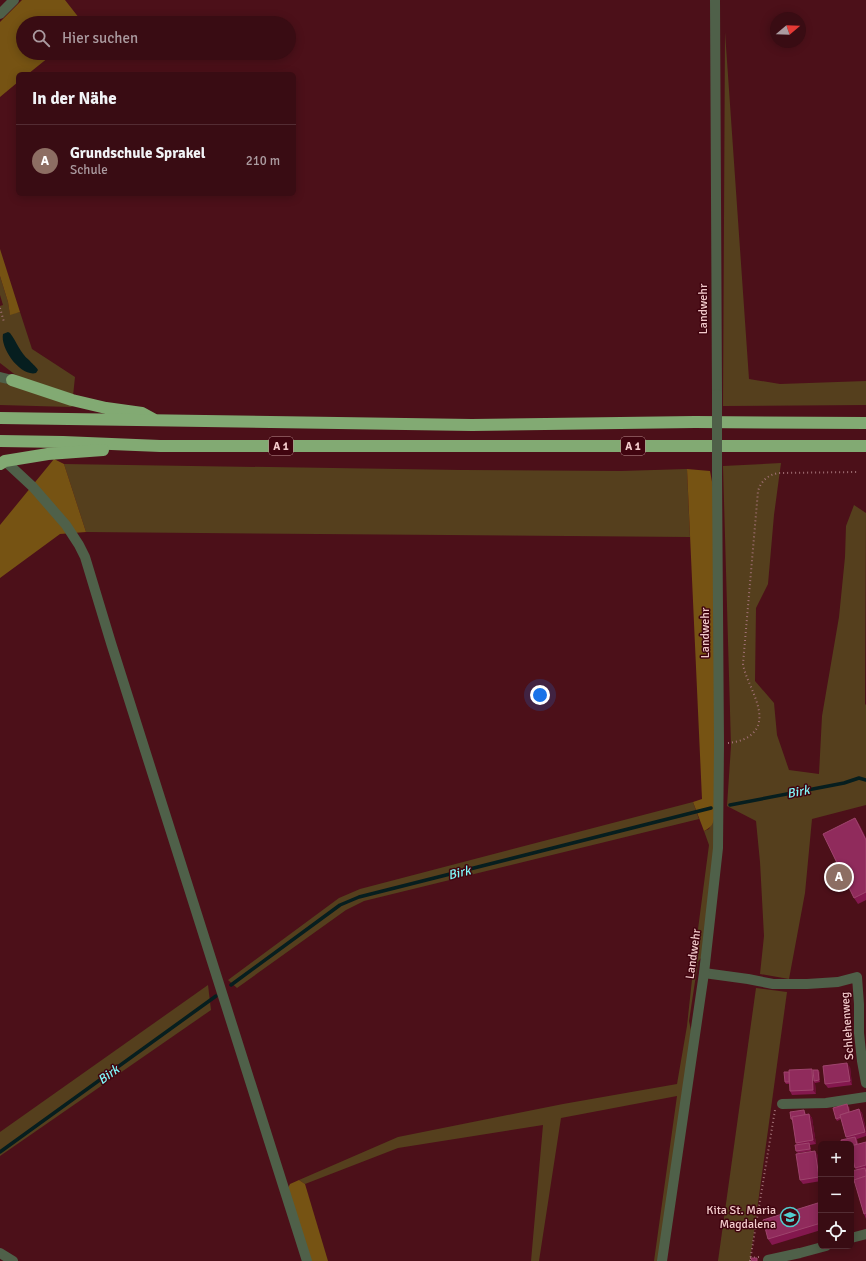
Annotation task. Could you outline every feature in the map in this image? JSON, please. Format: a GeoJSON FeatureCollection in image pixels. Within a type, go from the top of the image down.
{"type":"FeatureCollection","features":[{"type":"Feature","properties":{"kind":"highway"},"geometry":{"type":"LineString","coordinates":[[6,378],[77,401],[106,408],[142,413],[157,421]]}},
{"type":"Feature","properties":{"kind":"highway","name":"A 1"},"geometry":{"type":"LineString","coordinates":[[0,418],[472,425],[694,422],[866,423]]}},
{"type":"Feature","properties":{"kind":"highway","name":"A 1"},"geometry":{"type":"LineString","coordinates":[[0,441],[160,446],[866,446]]}},
{"type":"Feature","properties":{"kind":"highway"},"geometry":{"type":"LineString","coordinates":[[3,462],[48,454],[160,446]]}},
{"type":"Feature","properties":{"kind":"street"},"geometry":{"type":"LineString","coordinates":[[0,14],[14,0]]}},
{"type":"Feature","properties":{"kind":"street","name":"Landwehr"},"geometry":{"type":"LineString","coordinates":[[662,1261],[704,973],[718,848],[719,744],[715,0]]}},
{"type":"Feature","properties":{"kind":"street"},"geometry":{"type":"LineString","coordinates":[[3,462],[32,487],[66,525],[85,557],[308,1261]]}},
{"type":"Feature","properties":{"kind":"street","name":"Schlehenweg"},"geometry":{"type":"LineString","coordinates":[[704,973],[773,984],[838,982],[861,976],[859,1033],[866,1083]]}},
{"type":"Feature","properties":{"kind":"street"},"geometry":{"type":"LineString","coordinates":[[779,1104],[826,1103],[866,1097]]}},
{"type":"Feature","properties":{"kind":"street"},"geometry":{"type":"LineString","coordinates":[[854,1237],[866,1234]]}},
{"type":"Feature","properties":{"kind":"street"},"geometry":{"type":"LineString","coordinates":[[768,1260],[800,1257],[819,1249]]}},
{"type":"Feature","properties":{"kind":"street"},"geometry":{"type":"LineString","coordinates":[[0,1253],[13,1261]]}},
{"type":"Feature","properties":{"kind":"path"},"geometry":{"type":"LineString","coordinates":[[0,308],[4,322]]}},
{"type":"Feature","properties":{"kind":"path"},"geometry":{"type":"LineString","coordinates":[[719,744],[745,739],[755,731],[760,722],[759,708],[743,664],[759,485],[768,477],[778,474],[858,472]]}},
{"type":"Feature","properties":{"kind":"path"},"geometry":{"type":"LineString","coordinates":[[750,1261],[779,1104]]}},
{"type":"Feature","properties":{"kind":"shaded area"},"geometry":{"type":"Polygon","coordinates":[[[22,0],[65,0],[78,16],[16,16],[16,60],[45,60],[30,72],[16,72],[16,84],[0,97],[0,22],[22,0]]]}},
{"type":"Feature","properties":{"kind":"shaded area"},"geometry":{"type":"Polygon","coordinates":[[[725,32],[749,379],[780,384],[866,381],[866,405],[723,406],[725,32]]]}},
{"type":"Feature","properties":{"kind":"shaded area"},"geometry":{"type":"Polygon","coordinates":[[[0,249],[20,312],[10,315],[8,302],[0,276],[0,249]]]}},
{"type":"Feature","properties":{"kind":"shaded area"},"geometry":{"type":"Polygon","coordinates":[[[0,276],[10,314],[20,312],[32,349],[75,377],[73,396],[26,381],[0,363],[0,306],[3,305],[0,295],[0,276]]]}},
{"type":"Feature","properties":{"kind":"shaded area"},"geometry":{"type":"Polygon","coordinates":[[[0,381],[73,406],[0,405],[0,381]]]}},
{"type":"Feature","properties":{"kind":"shaded area"},"geometry":{"type":"Polygon","coordinates":[[[54,459],[64,464],[86,532],[60,534],[0,578],[0,525],[54,459]]]}},
{"type":"Feature","properties":{"kind":"shaded area"},"geometry":{"type":"Polygon","coordinates":[[[781,463],[774,515],[768,584],[756,608],[755,681],[774,703],[777,735],[789,770],[819,774],[822,716],[839,617],[845,557],[846,526],[854,505],[866,513],[866,805],[812,819],[805,893],[789,979],[760,974],[764,936],[756,821],[727,806],[731,746],[723,466],[781,463]]]}},
{"type":"Feature","properties":{"kind":"shaded area"},"geometry":{"type":"Polygon","coordinates":[[[64,464],[462,470],[621,471],[687,469],[690,537],[86,532],[64,464]]]}},
{"type":"Feature","properties":{"kind":"shaded area"},"geometry":{"type":"Polygon","coordinates":[[[687,469],[710,471],[713,487],[715,815],[712,825],[704,831],[693,802],[702,799],[687,469]]]}},
{"type":"Feature","properties":{"kind":"shaded area"},"geometry":{"type":"Polygon","coordinates":[[[693,802],[699,819],[364,901],[346,910],[237,988],[228,980],[339,898],[360,889],[693,802]]]}},
{"type":"Feature","properties":{"kind":"shaded area"},"geometry":{"type":"Polygon","coordinates":[[[715,815],[715,835],[704,954],[698,962],[689,1021],[692,1035],[659,1261],[654,1261],[677,1096],[561,1118],[539,1261],[531,1261],[543,1125],[398,1148],[305,1184],[299,1180],[398,1137],[563,1104],[677,1084],[687,1026],[709,845],[704,831],[709,829],[715,815]]]}},
{"type":"Feature","properties":{"kind":"shaded area"},"geometry":{"type":"Polygon","coordinates":[[[208,985],[211,1010],[0,1156],[0,1132],[208,985]]]}},
{"type":"Feature","properties":{"kind":"shaded area"},"geometry":{"type":"Polygon","coordinates":[[[756,988],[787,992],[750,1261],[718,1261],[756,988]]]}},
{"type":"Feature","properties":{"kind":"shaded area"},"geometry":{"type":"Polygon","coordinates":[[[299,1180],[305,1184],[328,1261],[310,1261],[287,1190],[290,1184],[299,1180]]]}},
{"type":"Feature","properties":{"kind":"water"},"geometry":{"type":"Polygon","coordinates":[[[8,332],[23,354],[37,368],[38,370],[36,373],[24,371],[8,354],[3,340],[3,334],[8,332]]]}},
{"type":"Feature","properties":{"kind":"building"},"geometry":{"type":"Polygon","coordinates":[[[855,818],[866,840],[866,892],[854,898],[823,834],[855,818]]]}},
{"type":"Feature","properties":{"kind":"building"},"geometry":{"type":"Polygon","coordinates":[[[847,1063],[850,1081],[825,1084],[823,1066],[847,1063]]]}},
{"type":"Feature","properties":{"kind":"building"},"geometry":{"type":"Polygon","coordinates":[[[812,1069],[813,1090],[790,1091],[789,1070],[812,1069]]]}},
{"type":"Feature","properties":{"kind":"building"},"geometry":{"type":"Polygon","coordinates":[[[813,1070],[818,1070],[819,1080],[814,1081],[813,1070]]]}},
{"type":"Feature","properties":{"kind":"building"},"geometry":{"type":"Polygon","coordinates":[[[784,1072],[789,1072],[789,1082],[785,1082],[784,1072]]]}},
{"type":"Feature","properties":{"kind":"building"},"geometry":{"type":"Polygon","coordinates":[[[847,1104],[849,1112],[840,1115],[841,1117],[836,1119],[833,1108],[847,1104]]]}},
{"type":"Feature","properties":{"kind":"building"},"geometry":{"type":"Polygon","coordinates":[[[859,1109],[865,1132],[846,1137],[840,1115],[859,1109]]]}},
{"type":"Feature","properties":{"kind":"building"},"geometry":{"type":"Polygon","coordinates":[[[804,1110],[805,1115],[792,1117],[793,1119],[791,1119],[790,1112],[804,1110]]]}},
{"type":"Feature","properties":{"kind":"building"},"geometry":{"type":"Polygon","coordinates":[[[809,1114],[813,1140],[796,1143],[792,1117],[809,1114]]]}},
{"type":"Feature","properties":{"kind":"building"},"geometry":{"type":"Polygon","coordinates":[[[855,1137],[857,1144],[854,1145],[854,1141],[841,1140],[855,1137]]]}},
{"type":"Feature","properties":{"kind":"building"},"geometry":{"type":"Polygon","coordinates":[[[866,1142],[866,1165],[855,1168],[854,1145],[866,1142]]]}},
{"type":"Feature","properties":{"kind":"building"},"geometry":{"type":"Polygon","coordinates":[[[809,1143],[810,1149],[796,1151],[795,1145],[809,1143]]]}},
{"type":"Feature","properties":{"kind":"building"},"geometry":{"type":"Polygon","coordinates":[[[815,1151],[818,1177],[800,1180],[796,1154],[815,1151]]]}},
{"type":"Feature","properties":{"kind":"building"},"geometry":{"type":"Polygon","coordinates":[[[865,1168],[866,1176],[854,1180],[854,1170],[865,1168]]]}},
{"type":"Feature","properties":{"kind":"building"},"geometry":{"type":"Polygon","coordinates":[[[866,1176],[866,1213],[864,1214],[854,1180],[866,1176]]]}},
{"type":"Feature","properties":{"kind":"building"},"geometry":{"type":"Polygon","coordinates":[[[818,1203],[818,1224],[768,1239],[763,1220],[818,1203]]]}},
{"type":"Feature","properties":{"kind":"building"},"geometry":{"type":"Polygon","coordinates":[[[751,1258],[757,1258],[757,1261],[752,1261],[751,1258]]]}},
{"type":"Feature","properties":{"kind":"waterway","name":"Birk"},"geometry":{"type":"LineString","coordinates":[[730,805],[844,783],[859,778],[866,780]]}},
{"type":"Feature","properties":{"kind":"waterway","name":"Birk"},"geometry":{"type":"LineString","coordinates":[[231,985],[340,905],[359,897],[711,808]]}},
{"type":"Feature","properties":{"kind":"waterway","name":"Birk"},"geometry":{"type":"LineString","coordinates":[[0,1152],[216,996]]}},
{"type":"Feature","properties":{"kind":"place","name":"Grundschule Sprakel"},"geometry":{"type":"Point","coordinates":[839,877]}},
{"type":"Feature","properties":{"kind":"place","name":"Kita St. Maria Magdalena"},"geometry":{"type":"Point","coordinates":[790,1217]}}]}
